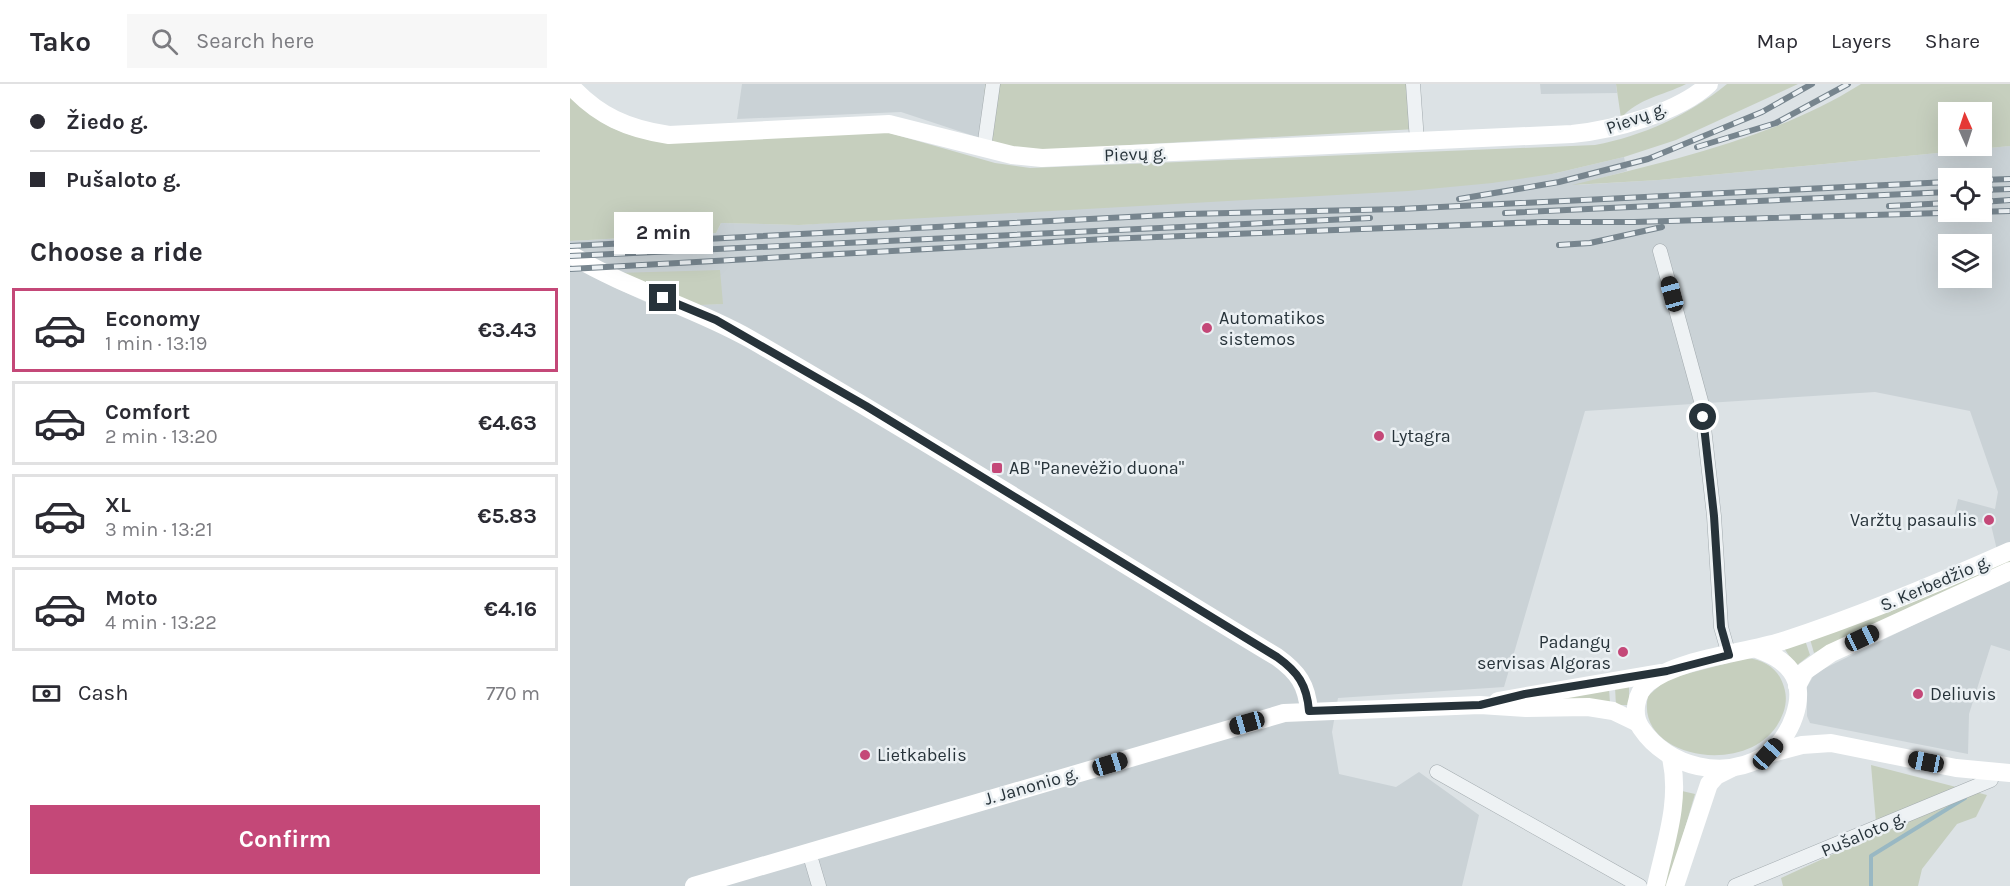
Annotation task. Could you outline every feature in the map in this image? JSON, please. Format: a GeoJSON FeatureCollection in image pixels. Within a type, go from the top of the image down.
{"type":"FeatureCollection","features":[{"type":"Feature","properties":{"kind":"main road","name":"Pievų g."},"geometry":{"type":"LineString","coordinates":[[570,85],[613,121],[639,130],[669,135],[889,124],[1012,155],[1042,158],[1572,134],[1607,130],[1658,112],[1708,84]]}},
{"type":"Feature","properties":{"kind":"main road"},"geometry":{"type":"LineString","coordinates":[[570,254],[609,276],[726,326],[866,406],[1277,657],[1293,668],[1304,682],[1309,711]]}},
{"type":"Feature","properties":{"kind":"main road","name":"S. Kerbedžio g."},"geometry":{"type":"LineString","coordinates":[[1757,649],[1896,601],[2010,551]]}},
{"type":"Feature","properties":{"kind":"main road","name":"S. Kerbedžio g."},"geometry":{"type":"LineString","coordinates":[[1797,686],[1805,671],[1831,653],[2010,572]]}},
{"type":"Feature","properties":{"kind":"main road"},"geometry":{"type":"LineString","coordinates":[[1737,766],[1701,767],[1671,758],[1653,742],[1638,723],[1636,706],[1646,684],[1667,671],[1757,649],[1784,664],[1795,677],[1796,715],[1785,735],[1768,754]]}},
{"type":"Feature","properties":{"kind":"main road","name":"J. Janonio g."},"geometry":{"type":"LineString","coordinates":[[1480,705],[1525,694],[1667,671]]}},
{"type":"Feature","properties":{"kind":"main road","name":"J. Janonio g."},"geometry":{"type":"LineString","coordinates":[[694,886],[1267,717],[1309,711],[1480,705],[1526,708],[1588,707],[1613,711],[1638,723]]}},
{"type":"Feature","properties":{"kind":"main road"},"geometry":{"type":"LineString","coordinates":[[1796,715],[1808,732],[1830,743]]}},
{"type":"Feature","properties":{"kind":"main road"},"geometry":{"type":"LineString","coordinates":[[1675,886],[1709,784],[1716,776],[1768,754],[1802,745],[1830,743],[1956,768],[2010,773]]}},
{"type":"Feature","properties":{"kind":"main road"},"geometry":{"type":"LineString","coordinates":[[1656,886],[1674,804],[1676,784],[1671,758]]}},
{"type":"Feature","properties":{"kind":"main road"},"geometry":{"type":"LineString","coordinates":[[1956,768],[2010,786]]}},
{"type":"Feature","properties":{"kind":"street"},"geometry":{"type":"LineString","coordinates":[[984,148],[993,84]]}},
{"type":"Feature","properties":{"kind":"street"},"geometry":{"type":"LineString","coordinates":[[1413,84],[1417,141]]}},
{"type":"Feature","properties":{"kind":"street"},"geometry":{"type":"LineString","coordinates":[[1660,251],[1701,401],[1714,516],[1721,627],[1729,655]]}},
{"type":"Feature","properties":{"kind":"street"},"geometry":{"type":"LineString","coordinates":[[1437,772],[1640,886]]}},
{"type":"Feature","properties":{"kind":"street","name":"Pušaloto g."},"geometry":{"type":"LineString","coordinates":[[1735,886],[1991,780]]}},
{"type":"Feature","properties":{"kind":"street"},"geometry":{"type":"LineString","coordinates":[[808,852],[819,886]]}},
{"type":"Feature","properties":{"kind":"shaded area"},"geometry":{"type":"Polygon","coordinates":[[[742,84],[985,84],[980,138],[901,112],[737,119],[742,84]]]}},
{"type":"Feature","properties":{"kind":"shaded area"},"geometry":{"type":"Polygon","coordinates":[[[1540,84],[1616,84],[1617,93],[1541,94],[1540,84]]]}},
{"type":"Feature","properties":{"kind":"shaded area"},"geometry":{"type":"Polygon","coordinates":[[[2010,146],[2010,544],[1997,550],[1991,525],[1954,516],[1958,499],[1995,509],[1998,492],[1970,411],[1875,392],[1585,411],[1504,687],[1338,698],[1332,732],[1339,774],[1396,787],[1419,772],[1479,815],[1462,886],[570,886],[570,266],[654,306],[723,304],[616,273],[570,248],[570,241],[716,233],[721,223],[799,225],[1552,174],[1624,157],[1627,171],[1576,185],[1659,180],[1938,153],[1938,156],[1992,156],[1992,148],[2010,146]]]}},
{"type":"Feature","properties":{"kind":"shaded area"},"geometry":{"type":"Polygon","coordinates":[[[2010,578],[2010,651],[1991,645],[1969,714],[1968,754],[1810,723],[1807,716],[1807,687],[1815,673],[2010,578]]]}},
{"type":"Feature","properties":{"kind":"green space"},"geometry":{"type":"Polygon","coordinates":[[[985,84],[1413,84],[1416,129],[1042,150],[1012,148],[980,138],[985,84]]]}},
{"type":"Feature","properties":{"kind":"green space"},"geometry":{"type":"Polygon","coordinates":[[[1616,84],[1686,84],[1635,106],[1621,118],[1616,84]]]}},
{"type":"Feature","properties":{"kind":"green space"},"geometry":{"type":"Polygon","coordinates":[[[1727,84],[1798,84],[1676,140],[1624,157],[1552,174],[1492,183],[1408,191],[799,225],[721,223],[716,233],[570,241],[570,97],[593,116],[614,129],[667,143],[886,132],[995,163],[1030,168],[1595,145],[1631,136],[1665,123],[1697,105],[1727,84]]]}},
{"type":"Feature","properties":{"kind":"green space"},"geometry":{"type":"Polygon","coordinates":[[[1861,84],[2010,84],[2010,146],[1992,148],[1992,102],[1938,102],[1938,153],[1659,180],[1572,185],[1721,146],[1793,119],[1861,84]]]}},
{"type":"Feature","properties":{"kind":"green space"},"geometry":{"type":"Polygon","coordinates":[[[720,270],[723,304],[700,305],[616,273],[720,270]]]}},
{"type":"Feature","properties":{"kind":"green space"},"geometry":{"type":"Polygon","coordinates":[[[2010,557],[2010,564],[1814,653],[1810,639],[2010,557]]]}},
{"type":"Feature","properties":{"kind":"green space"},"geometry":{"type":"Polygon","coordinates":[[[1805,640],[1810,655],[1796,666],[1784,648],[1805,640]]]}},
{"type":"Feature","properties":{"kind":"green space"},"geometry":{"type":"Polygon","coordinates":[[[1747,658],[1765,663],[1775,670],[1782,681],[1786,696],[1779,722],[1764,740],[1744,750],[1721,755],[1697,754],[1675,747],[1658,735],[1648,718],[1648,696],[1667,679],[1747,658]]]}},
{"type":"Feature","properties":{"kind":"green space"},"geometry":{"type":"Polygon","coordinates":[[[1629,686],[1629,705],[1616,705],[1615,688],[1629,686]]]}},
{"type":"Feature","properties":{"kind":"green space"},"geometry":{"type":"Polygon","coordinates":[[[1609,689],[1610,703],[1529,700],[1609,689]]]}},
{"type":"Feature","properties":{"kind":"green space"},"geometry":{"type":"Polygon","coordinates":[[[1871,765],[1987,795],[1976,817],[1957,824],[1922,869],[1918,886],[1783,886],[1781,878],[1877,834],[1871,765]]]}},
{"type":"Feature","properties":{"kind":"green space"},"geometry":{"type":"Polygon","coordinates":[[[1682,791],[1695,794],[1668,886],[1662,886],[1682,791]]]}},
{"type":"Feature","properties":{"kind":"waterway"},"geometry":{"type":"LineString","coordinates":[[1871,886],[1871,856],[1965,798]]}},
{"type":"Feature","properties":{"kind":"railway"},"geometry":{"type":"LineString","coordinates":[[1459,199],[1559,182],[1648,159],[1762,112],[1812,84]]}},
{"type":"Feature","properties":{"kind":"railway"},"geometry":{"type":"LineString","coordinates":[[1697,147],[1776,123],[1848,84]]}},
{"type":"Feature","properties":{"kind":"railway"},"geometry":{"type":"LineString","coordinates":[[1992,180],[2010,179]]}},
{"type":"Feature","properties":{"kind":"railway"},"geometry":{"type":"LineString","coordinates":[[570,246],[1187,214],[1400,209],[1938,182]]}},
{"type":"Feature","properties":{"kind":"railway"},"geometry":{"type":"LineString","coordinates":[[1992,190],[2010,189]]}},
{"type":"Feature","properties":{"kind":"railway"},"geometry":{"type":"LineString","coordinates":[[1505,213],[1938,192]]}},
{"type":"Feature","properties":{"kind":"railway"},"geometry":{"type":"LineString","coordinates":[[1992,201],[2010,200]]}},
{"type":"Feature","properties":{"kind":"railway"},"geometry":{"type":"LineString","coordinates":[[1889,206],[1938,204]]}},
{"type":"Feature","properties":{"kind":"railway"},"geometry":{"type":"LineString","coordinates":[[570,269],[1106,239],[1542,222],[1634,222],[2010,211]]}},
{"type":"Feature","properties":{"kind":"railway"},"geometry":{"type":"LineString","coordinates":[[570,256],[1370,218]]}},
{"type":"Feature","properties":{"kind":"railway"},"geometry":{"type":"LineString","coordinates":[[1559,245],[1590,243],[1662,227]]}},
{"type":"Feature","properties":{"kind":"place","name":"Automatikos sistemos"},"geometry":{"type":"Point","coordinates":[1207,328]}},
{"type":"Feature","properties":{"kind":"place","name":"Lytagra"},"geometry":{"type":"Point","coordinates":[1379,436]}},
{"type":"Feature","properties":{"kind":"place","name":"AB \"Panevėžio duona\""},"geometry":{"type":"Point","coordinates":[997,468]}},
{"type":"Feature","properties":{"kind":"place","name":"Varžtų pasaulis"},"geometry":{"type":"Point","coordinates":[1989,520]}},
{"type":"Feature","properties":{"kind":"place","name":"Padangų servisas Algoras"},"geometry":{"type":"Point","coordinates":[1623,652]}},
{"type":"Feature","properties":{"kind":"place","name":"Deliuvis"},"geometry":{"type":"Point","coordinates":[1918,694]}},
{"type":"Feature","properties":{"kind":"place","name":"Lietkabelis"},"geometry":{"type":"Point","coordinates":[865,755]}},
{"type":"Feature","properties":{"kind":"route"},"geometry":{"type":"LineString","coordinates":[[663,298],[716,320],[866,406],[1277,657],[1293,668],[1304,682],[1309,711],[1480,705],[1525,694],[1667,671],[1729,655],[1721,627],[1714,516],[1703,417]]}}]}
